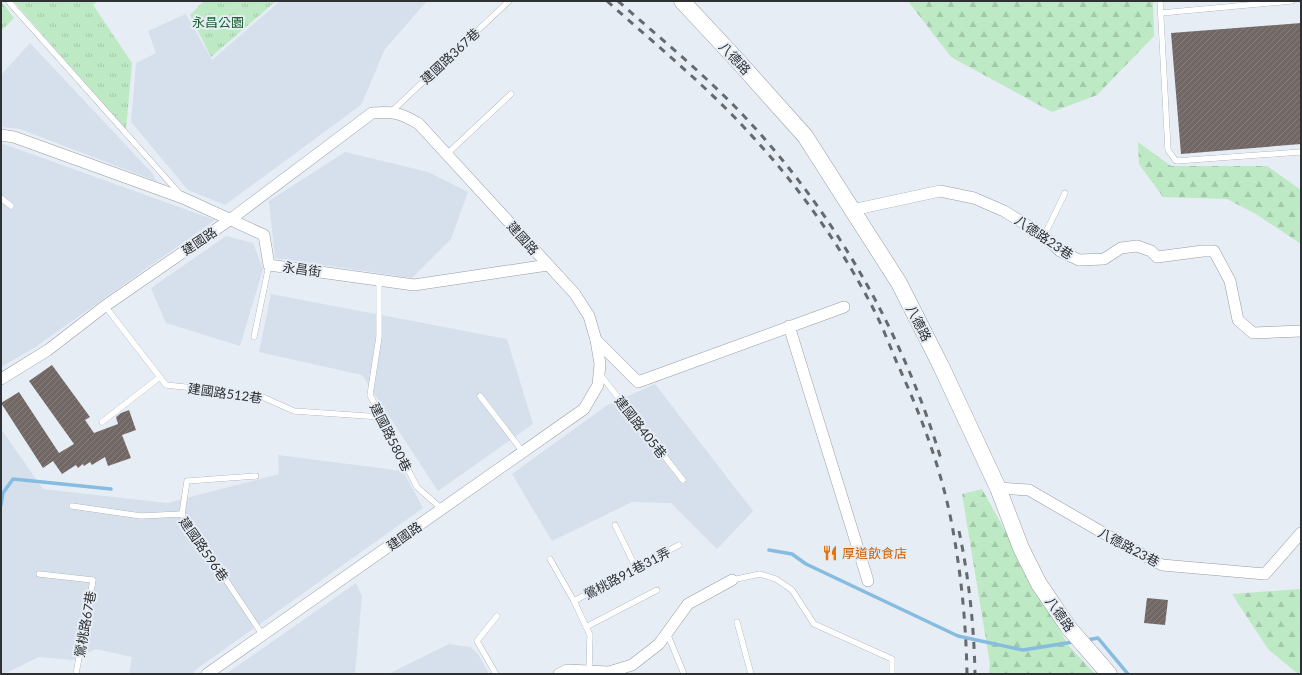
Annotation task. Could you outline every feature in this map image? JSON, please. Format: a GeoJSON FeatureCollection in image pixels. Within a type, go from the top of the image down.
{"type":"FeatureCollection","features":[{"type":"Feature","properties":{"kind":"main road","name":"八德路"},"geometry":{"type":"LineString","coordinates":[[682,1],[805,136],[899,283],[941,366],[998,488],[1021,548],[1039,584],[1069,628],[1109,674]]}},
{"type":"Feature","properties":{"kind":"street","name":"建國路"},"geometry":{"type":"LineString","coordinates":[[1,379],[48,350],[105,306],[231,219],[372,113],[391,112],[407,117],[419,124],[575,294],[589,316],[596,340],[600,364],[598,385],[584,409],[206,674]]}},
{"type":"Feature","properties":{"kind":"street","name":"永昌街"},"geometry":{"type":"LineString","coordinates":[[1,135],[14,137],[183,198],[264,235],[269,265],[414,285],[548,265]]}},
{"type":"Feature","properties":{"kind":"street","name":"八德路23巷"},"geometry":{"type":"LineString","coordinates":[[852,210],[940,191],[974,198],[1004,211],[1044,236],[1060,251],[1079,260],[1104,259],[1121,248],[1137,246],[1151,251],[1156,257],[1214,251],[1230,281],[1238,320],[1253,333],[1301,331]]}},
{"type":"Feature","properties":{"kind":"street"},"geometry":{"type":"LineString","coordinates":[[596,340],[638,382],[844,307]]}},
{"type":"Feature","properties":{"kind":"street"},"geometry":{"type":"LineString","coordinates":[[789,326],[868,581]]}},
{"type":"Feature","properties":{"kind":"street","name":"八德路23巷"},"geometry":{"type":"LineString","coordinates":[[998,488],[1029,490],[1162,565],[1265,574],[1301,533]]}},
{"type":"Feature","properties":{"kind":"street"},"geometry":{"type":"LineString","coordinates":[[559,674],[567,670],[609,672],[632,665],[659,644],[688,604],[732,580]]}},
{"type":"Feature","properties":{"kind":"lane"},"geometry":{"type":"LineString","coordinates":[[8,1],[183,198]]}},
{"type":"Feature","properties":{"kind":"lane","name":"建國路367巷"},"geometry":{"type":"LineString","coordinates":[[391,112],[509,1]]}},
{"type":"Feature","properties":{"kind":"lane"},"geometry":{"type":"LineString","coordinates":[[1160,1],[1168,150],[1176,161],[1301,152]]}},
{"type":"Feature","properties":{"kind":"lane"},"geometry":{"type":"LineString","coordinates":[[1161,13],[1292,1]]}},
{"type":"Feature","properties":{"kind":"lane"},"geometry":{"type":"LineString","coordinates":[[447,154],[511,94]]}},
{"type":"Feature","properties":{"kind":"lane"},"geometry":{"type":"LineString","coordinates":[[1044,236],[1065,193]]}},
{"type":"Feature","properties":{"kind":"lane"},"geometry":{"type":"LineString","coordinates":[[1,198],[11,206]]}},
{"type":"Feature","properties":{"kind":"lane"},"geometry":{"type":"LineString","coordinates":[[254,337],[269,265]]}},
{"type":"Feature","properties":{"kind":"lane","name":"建國路580巷"},"geometry":{"type":"LineString","coordinates":[[379,280],[379,338],[370,395],[417,487],[442,509]]}},
{"type":"Feature","properties":{"kind":"lane","name":"建國路512巷"},"geometry":{"type":"LineString","coordinates":[[105,306],[166,386],[258,396],[294,411],[381,417]]}},
{"type":"Feature","properties":{"kind":"lane","name":"建國路405巷"},"geometry":{"type":"LineString","coordinates":[[599,373],[683,480]]}},
{"type":"Feature","properties":{"kind":"lane"},"geometry":{"type":"LineString","coordinates":[[102,422],[160,377]]}},
{"type":"Feature","properties":{"kind":"lane"},"geometry":{"type":"LineString","coordinates":[[480,396],[523,452]]}},
{"type":"Feature","properties":{"kind":"lane"},"geometry":{"type":"LineString","coordinates":[[182,514],[187,481],[256,476]]}},
{"type":"Feature","properties":{"kind":"lane","name":"建國路596巷"},"geometry":{"type":"LineString","coordinates":[[72,506],[141,516],[182,514],[262,634]]}},
{"type":"Feature","properties":{"kind":"lane"},"geometry":{"type":"LineString","coordinates":[[614,525],[636,568]]}},
{"type":"Feature","properties":{"kind":"lane","name":"鶯桃路91巷31弄"},"geometry":{"type":"LineString","coordinates":[[574,601],[680,545]]}},
{"type":"Feature","properties":{"kind":"lane","name":"鶯桃路91巷31弄"},"geometry":{"type":"LineString","coordinates":[[550,559],[574,601],[590,635],[589,671]]}},
{"type":"Feature","properties":{"kind":"lane","name":"鶯桃路67巷"},"geometry":{"type":"LineString","coordinates":[[39,574],[93,580],[76,674]]}},
{"type":"Feature","properties":{"kind":"lane"},"geometry":{"type":"LineString","coordinates":[[732,580],[760,574],[776,579],[792,590],[814,624],[892,659],[892,674]]}},
{"type":"Feature","properties":{"kind":"lane"},"geometry":{"type":"LineString","coordinates":[[586,627],[657,590]]}},
{"type":"Feature","properties":{"kind":"lane"},"geometry":{"type":"LineString","coordinates":[[496,674],[477,641],[497,616]]}},
{"type":"Feature","properties":{"kind":"lane"},"geometry":{"type":"LineString","coordinates":[[737,622],[752,674]]}},
{"type":"Feature","properties":{"kind":"lane"},"geometry":{"type":"LineString","coordinates":[[667,632],[684,674]]}},
{"type":"Feature","properties":{"kind":"shaded area"},"geometry":{"type":"Polygon","coordinates":[[[280,1],[427,1],[385,49],[361,105],[225,205],[188,190],[131,122],[136,63],[156,53],[148,31],[186,14],[212,60],[280,1]]]}},
{"type":"Feature","properties":{"kind":"shaded area"},"geometry":{"type":"Polygon","coordinates":[[[30,43],[153,174],[156,181],[20,129],[1,127],[1,75],[30,43]]]}},
{"type":"Feature","properties":{"kind":"shaded area"},"geometry":{"type":"Polygon","coordinates":[[[1,143],[215,220],[34,348],[1,367],[1,143]]]}},
{"type":"Feature","properties":{"kind":"shaded area"},"geometry":{"type":"Polygon","coordinates":[[[345,152],[428,172],[468,192],[451,239],[412,278],[275,258],[269,201],[345,152]]]}},
{"type":"Feature","properties":{"kind":"shaded area"},"geometry":{"type":"Polygon","coordinates":[[[226,236],[253,243],[263,269],[240,346],[166,323],[151,288],[226,236]]]}},
{"type":"Feature","properties":{"kind":"shaded area"},"geometry":{"type":"Polygon","coordinates":[[[271,294],[507,339],[533,424],[438,491],[362,375],[259,352],[271,294]]]}},
{"type":"Feature","properties":{"kind":"shaded area"},"geometry":{"type":"Polygon","coordinates":[[[655,384],[753,511],[717,549],[671,503],[632,502],[552,541],[512,474],[606,406],[655,384]]]}},
{"type":"Feature","properties":{"kind":"shaded area"},"geometry":{"type":"Polygon","coordinates":[[[1,429],[43,489],[167,503],[279,474],[278,455],[403,471],[423,508],[198,668],[192,674],[129,674],[132,657],[96,649],[73,660],[39,657],[4,674],[1,674],[1,429]]]}},
{"type":"Feature","properties":{"kind":"shaded area"},"geometry":{"type":"Polygon","coordinates":[[[356,583],[362,596],[355,674],[226,674],[356,583]]]}},
{"type":"Feature","properties":{"kind":"shaded area"},"geometry":{"type":"Polygon","coordinates":[[[449,644],[470,647],[478,654],[489,674],[388,674],[449,644]]]}},
{"type":"Feature","properties":{"kind":"green space"},"geometry":{"type":"Polygon","coordinates":[[[1,1],[14,18],[1,31],[1,1]]]}},
{"type":"Feature","properties":{"kind":"green space"},"geometry":{"type":"Polygon","coordinates":[[[13,1],[98,1],[93,5],[132,63],[126,130],[13,1]]]}},
{"type":"Feature","properties":{"kind":"green space","name":"永昌公園"},"geometry":{"type":"Polygon","coordinates":[[[204,1],[276,1],[211,57],[190,15],[204,1]]]}},
{"type":"Feature","properties":{"kind":"green space"},"geometry":{"type":"Polygon","coordinates":[[[908,1],[1153,1],[1154,36],[1097,95],[1052,112],[951,57],[908,1]]]}},
{"type":"Feature","properties":{"kind":"green space"},"geometry":{"type":"Polygon","coordinates":[[[1138,142],[1171,166],[1267,166],[1301,190],[1301,244],[1256,214],[1227,199],[1163,197],[1139,164],[1138,142]]]}},
{"type":"Feature","properties":{"kind":"green space"},"geometry":{"type":"Polygon","coordinates":[[[982,489],[1068,645],[1095,674],[989,674],[990,664],[962,494],[982,489]]]}},
{"type":"Feature","properties":{"kind":"green space"},"geometry":{"type":"Polygon","coordinates":[[[1301,589],[1301,674],[1298,674],[1268,649],[1232,594],[1301,589]]]}},
{"type":"Feature","properties":{"kind":"building"},"geometry":{"type":"Polygon","coordinates":[[[1301,23],[1301,144],[1181,154],[1171,33],[1301,23]]]}},
{"type":"Feature","properties":{"kind":"building"},"geometry":{"type":"Polygon","coordinates":[[[52,365],[90,417],[85,420],[94,433],[118,424],[116,417],[129,410],[136,430],[122,435],[131,458],[108,466],[105,457],[92,465],[90,462],[84,466],[83,464],[78,468],[76,465],[62,474],[53,461],[43,468],[1,403],[19,392],[59,453],[74,444],[29,381],[52,365]]]}},
{"type":"Feature","properties":{"kind":"building"},"geometry":{"type":"Polygon","coordinates":[[[1147,598],[1168,600],[1165,625],[1144,623],[1147,598]]]}},
{"type":"Feature","properties":{"kind":"waterway"},"geometry":{"type":"LineString","coordinates":[[1,505],[3,493],[13,479],[111,489]]}},
{"type":"Feature","properties":{"kind":"waterway"},"geometry":{"type":"LineString","coordinates":[[769,550],[792,554],[806,564],[958,636],[1023,650],[1073,642]]}},
{"type":"Feature","properties":{"kind":"waterway"},"geometry":{"type":"LineString","coordinates":[[1087,640],[1098,638],[1128,674]]}},
{"type":"Feature","properties":{"kind":"railway"},"geometry":{"type":"LineString","coordinates":[[607,1],[718,100],[770,156],[804,198],[835,242],[875,312],[914,401],[941,479],[955,539],[964,616],[967,674]]}},
{"type":"Feature","properties":{"kind":"railway"},"geometry":{"type":"LineString","coordinates":[[618,1],[682,56],[743,115],[807,192],[836,233],[862,276],[907,365],[925,411],[941,459]]}},
{"type":"Feature","properties":{"kind":"railway"},"geometry":{"type":"LineString","coordinates":[[959,531],[966,566],[975,674]]}},
{"type":"Feature","properties":{"kind":"place","name":"厚道飲食店"},"geometry":{"type":"Point","coordinates":[830,553]}}]}
